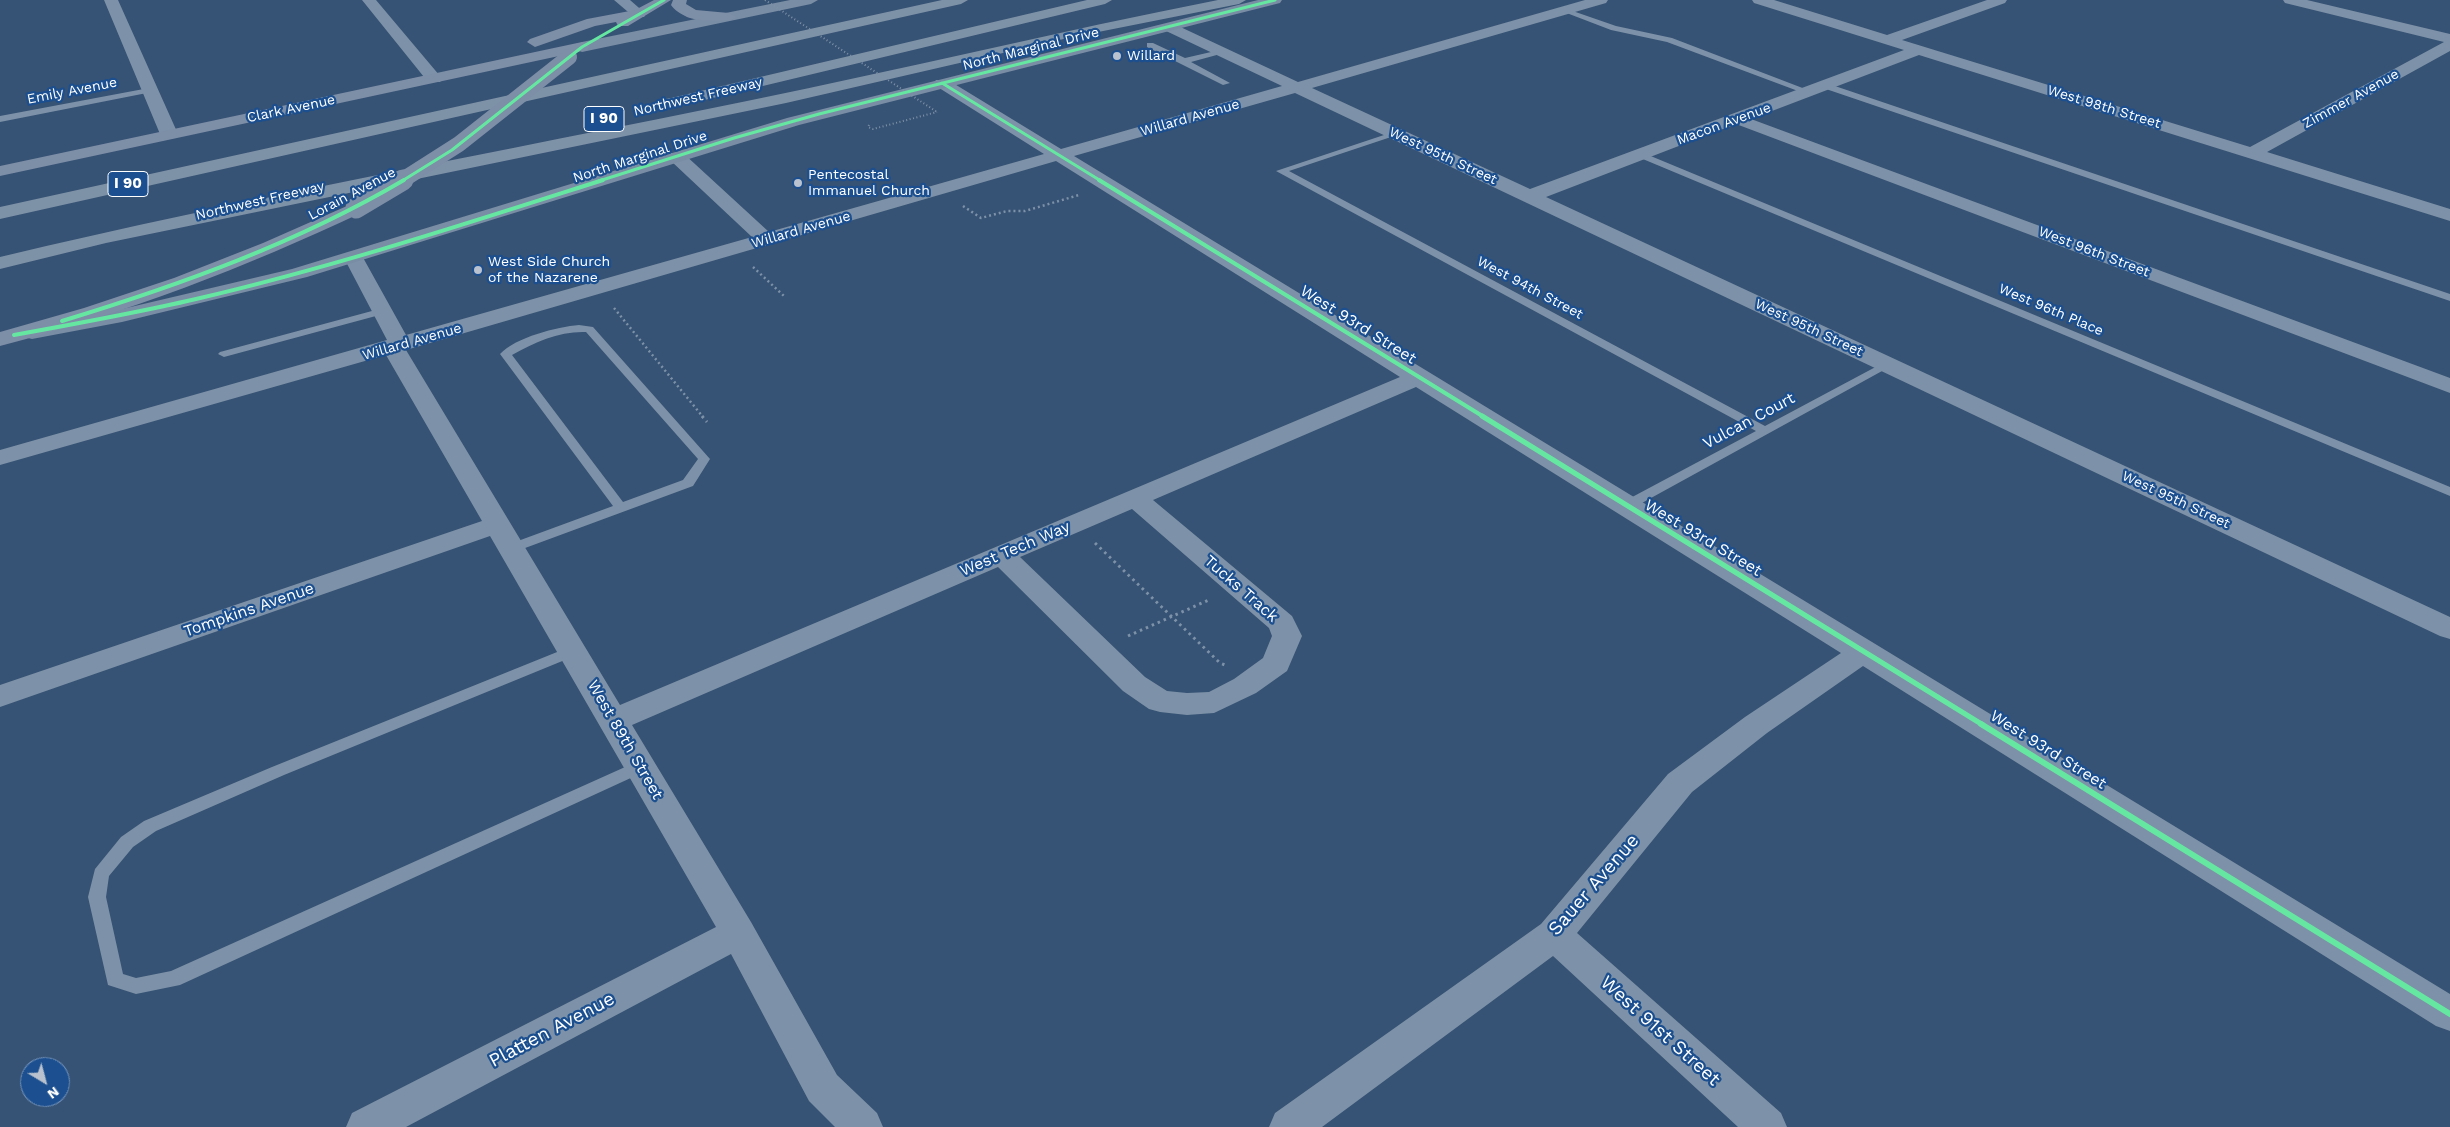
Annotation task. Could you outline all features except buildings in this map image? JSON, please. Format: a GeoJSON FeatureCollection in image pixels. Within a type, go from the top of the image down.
{"type":"FeatureCollection","features":[{"type":"Feature","properties":{"kind":"highway"},"geometry":{"type":"LineString","coordinates":[[679,62],[918,0]]}},
{"type":"Feature","properties":{"kind":"highway","name":"I 90"},"geometry":{"type":"LineString","coordinates":[[0,212],[961,0]]}},
{"type":"Feature","properties":{"kind":"highway","name":"Northwest Freeway"},"geometry":{"type":"LineString","coordinates":[[652,108],[1104,0]]}},
{"type":"Feature","properties":{"kind":"highway"},"geometry":{"type":"LineString","coordinates":[[104,238],[786,98],[1048,38],[1239,0]]}},
{"type":"Feature","properties":{"kind":"highway","name":"Northwest Freeway"},"geometry":{"type":"LineString","coordinates":[[0,263],[623,114]]}},
{"type":"Feature","properties":{"kind":"main road","name":"Lorain Avenue"},"geometry":{"type":"LineString","coordinates":[[7,337],[165,288],[266,251],[356,208],[440,157],[576,52],[664,0]]}},
{"type":"Feature","properties":{"kind":"main road"},"geometry":{"type":"LineString","coordinates":[[680,0],[678,5],[687,12],[729,17]]}},
{"type":"Feature","properties":{"kind":"main road"},"geometry":{"type":"LineString","coordinates":[[434,79],[592,22],[639,14]]}},
{"type":"Feature","properties":{"kind":"main road","name":"Clark Avenue"},"geometry":{"type":"LineString","coordinates":[[0,171],[434,79],[576,52]]}},
{"type":"Feature","properties":{"kind":"street"},"geometry":{"type":"LineString","coordinates":[[111,0],[169,134]]}},
{"type":"Feature","properties":{"kind":"street"},"geometry":{"type":"LineString","coordinates":[[368,0],[434,79]]}},
{"type":"Feature","properties":{"kind":"street"},"geometry":{"type":"LineString","coordinates":[[622,0],[639,14]]}},
{"type":"Feature","properties":{"kind":"street"},"geometry":{"type":"LineString","coordinates":[[576,52],[809,0]]}},
{"type":"Feature","properties":{"kind":"street","name":"North Marginal Drive"},"geometry":{"type":"LineString","coordinates":[[7,337],[126,316],[354,258],[737,138],[942,83],[1275,0]]}},
{"type":"Feature","properties":{"kind":"street","name":"West 98th Street"},"geometry":{"type":"LineString","coordinates":[[1759,0],[2450,215]]}},
{"type":"Feature","properties":{"kind":"street"},"geometry":{"type":"LineString","coordinates":[[1887,40],[2000,0]]}},
{"type":"Feature","properties":{"kind":"street"},"geometry":{"type":"LineString","coordinates":[[2290,0],[2450,39]]}},
{"type":"Feature","properties":{"kind":"street","name":"Willard Avenue"},"geometry":{"type":"LineString","coordinates":[[0,458],[767,240],[1584,3]]}},
{"type":"Feature","properties":{"kind":"street","name":"West 95th Street"},"geometry":{"type":"LineString","coordinates":[[1169,27],[2450,629]]}},
{"type":"Feature","properties":{"kind":"street","name":"Zimmer Avenue"},"geometry":{"type":"LineString","coordinates":[[2252,153],[2450,45]]}},
{"type":"Feature","properties":{"kind":"street","name":"Macon Avenue"},"geometry":{"type":"LineString","coordinates":[[1530,196],[1918,50]]}},
{"type":"Feature","properties":{"kind":"street","name":"West 93rd Street"},"geometry":{"type":"LineString","coordinates":[[942,83],[2450,1014]]}},
{"type":"Feature","properties":{"kind":"street","name":"West 96th Street"},"geometry":{"type":"LineString","coordinates":[[1737,119],[2450,386]]}},
{"type":"Feature","properties":{"kind":"street"},"geometry":{"type":"LineString","coordinates":[[677,158],[767,240]]}},
{"type":"Feature","properties":{"kind":"street","name":"West 89th Street"},"geometry":{"type":"LineString","coordinates":[[354,258],[383,311],[397,346],[505,536],[738,933],[823,1088],[863,1127]]}},
{"type":"Feature","properties":{"kind":"street","name":"West Tech Way"},"geometry":{"type":"LineString","coordinates":[[613,720],[1418,378]]}},
{"type":"Feature","properties":{"kind":"street","name":"Tucks Track"},"geometry":{"type":"LineString","coordinates":[[1002,555],[1134,684],[1160,701],[1187,704],[1214,702],[1245,686],[1276,664],[1287,636],[1282,623],[1134,498]]}},
{"type":"Feature","properties":{"kind":"street","name":"Tompkins Avenue"},"geometry":{"type":"LineString","coordinates":[[0,696],[505,536]]}},
{"type":"Feature","properties":{"kind":"street","name":"Sauer Avenue"},"geometry":{"type":"LineString","coordinates":[[1289,1127],[1554,935],[1680,783],[1756,725],[1864,651]]}},
{"type":"Feature","properties":{"kind":"street","name":"Platten Avenue"},"geometry":{"type":"LineString","coordinates":[[366,1127],[738,933]]}},
{"type":"Feature","properties":{"kind":"street","name":"West 91st Street"},"geometry":{"type":"LineString","coordinates":[[1554,935],[1767,1127]]}},
{"type":"Feature","properties":{"kind":"lane"},"geometry":{"type":"LineString","coordinates":[[1584,3],[1614,28],[1669,40],[1809,92]]}},
{"type":"Feature","properties":{"kind":"lane"},"geometry":{"type":"LineString","coordinates":[[1150,45],[1226,83]]}},
{"type":"Feature","properties":{"kind":"lane"},"geometry":{"type":"LineString","coordinates":[[1184,61],[1221,51]]}},
{"type":"Feature","properties":{"kind":"lane"},"geometry":{"type":"LineString","coordinates":[[1826,86],[2450,298]]}},
{"type":"Feature","properties":{"kind":"lane","name":"Emily Avenue"},"geometry":{"type":"LineString","coordinates":[[0,119],[149,90]]}},
{"type":"Feature","properties":{"kind":"lane","name":"West 94th Street"},"geometry":{"type":"LineString","coordinates":[[1396,134],[1281,171],[1765,431]]}},
{"type":"Feature","properties":{"kind":"lane","name":"West 96th Place"},"geometry":{"type":"LineString","coordinates":[[1641,155],[2450,492]]}},
{"type":"Feature","properties":{"kind":"lane"},"geometry":{"type":"LineString","coordinates":[[224,354],[383,311]]}},
{"type":"Feature","properties":{"kind":"lane"},"geometry":{"type":"LineString","coordinates":[[505,536],[621,508],[688,483],[704,459],[589,330],[576,328],[521,344],[506,354],[621,508]]}},
{"type":"Feature","properties":{"kind":"lane","name":"Vulcan Court"},"geometry":{"type":"LineString","coordinates":[[1626,506],[1887,365]]}},
{"type":"Feature","properties":{"kind":"lane"},"geometry":{"type":"LineString","coordinates":[[572,651],[150,826],[127,842],[101,874],[97,897],[115,979],[136,986],[173,978],[640,767]]}},
{"type":"Feature","properties":{"kind":"path"},"geometry":{"type":"LineString","coordinates":[[765,0],[938,112],[870,128]]}},
{"type":"Feature","properties":{"kind":"path"},"geometry":{"type":"LineString","coordinates":[[959,203],[981,218],[1007,211],[1025,211],[1084,194]]}},
{"type":"Feature","properties":{"kind":"path"},"geometry":{"type":"LineString","coordinates":[[750,264],[784,296]]}},
{"type":"Feature","properties":{"kind":"path"},"geometry":{"type":"LineString","coordinates":[[611,305],[707,422]]}},
{"type":"Feature","properties":{"kind":"path"},"geometry":{"type":"LineString","coordinates":[[1094,542],[1220,663]]}},
{"type":"Feature","properties":{"kind":"path"},"geometry":{"type":"LineString","coordinates":[[1123,639],[1216,596]]}},
{"type":"Feature","properties":{"kind":"cycle path"},"geometry":{"type":"LineString","coordinates":[[62,321],[206,273],[253,255],[345,213],[433,163],[471,136],[582,47],[622,22],[664,0]]}},
{"type":"Feature","properties":{"kind":"cycle path"},"geometry":{"type":"LineString","coordinates":[[14,335],[106,319],[288,276],[467,223],[734,138],[791,122],[876,99],[1275,0]]}},
{"type":"Feature","properties":{"kind":"cycle path"},"geometry":{"type":"LineString","coordinates":[[942,83],[2450,1014]]}},
{"type":"Feature","properties":{"kind":"place","name":"Willard"},"geometry":{"type":"Point","coordinates":[1117,56]}},
{"type":"Feature","properties":{"kind":"place","name":"Pentecostal Immanuel Church"},"geometry":{"type":"Point","coordinates":[798,183]}},
{"type":"Feature","properties":{"kind":"place","name":"West Side Church of the Nazarene"},"geometry":{"type":"Point","coordinates":[478,270]}}]}
